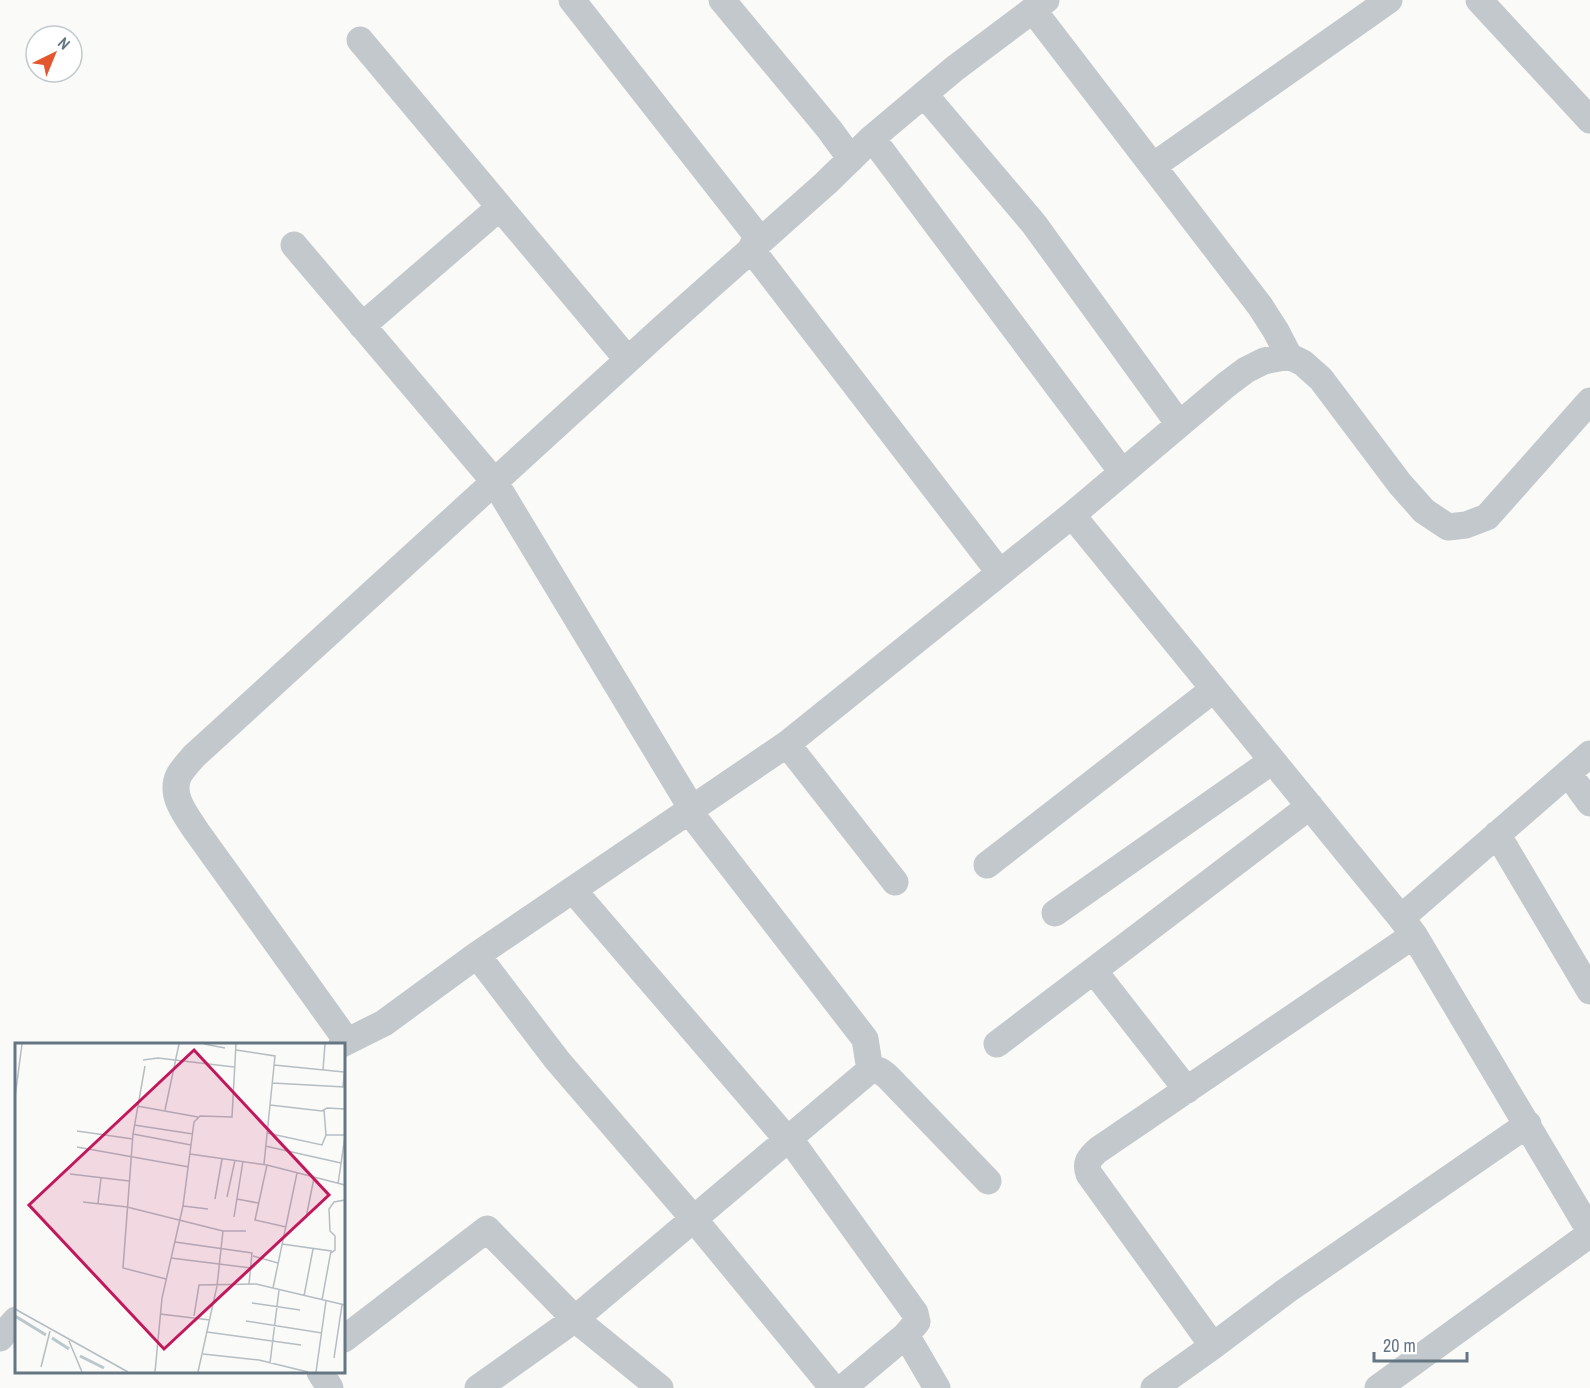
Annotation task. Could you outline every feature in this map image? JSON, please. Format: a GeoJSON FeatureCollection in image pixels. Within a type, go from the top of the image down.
{"type":"FeatureCollection","features":[{"type":"Feature","properties":{"kind":"street"},"geometry":{"type":"LineString","coordinates":[[572,0],[757,236],[751,249]]}},
{"type":"Feature","properties":{"kind":"street"},"geometry":{"type":"LineString","coordinates":[[722,0],[830,129],[851,159]]}},
{"type":"Feature","properties":{"kind":"street"},"geometry":{"type":"LineString","coordinates":[[1153,166],[1389,0]]}},
{"type":"Feature","properties":{"kind":"street"},"geometry":{"type":"LineString","coordinates":[[1479,0],[1590,120]]}},
{"type":"Feature","properties":{"kind":"street"},"geometry":{"type":"LineString","coordinates":[[1289,356],[1264,361],[1246,370],[1226,385],[1072,515],[787,744],[477,955],[384,1023],[344,1043],[181,807],[175,791],[179,775],[194,756],[872,138],[954,69],[1039,5],[1153,166],[1260,306],[1289,356],[1303,363],[1321,379],[1400,484],[1424,511],[1448,527],[1466,525],[1487,517],[1590,401]]}},
{"type":"Feature","properties":{"kind":"street"},"geometry":{"type":"LineString","coordinates":[[360,40],[628,360]]}},
{"type":"Feature","properties":{"kind":"street"},"geometry":{"type":"LineString","coordinates":[[924,94],[1034,224],[1179,424]]}},
{"type":"Feature","properties":{"kind":"street"},"geometry":{"type":"LineString","coordinates":[[872,138],[1122,472]]}},
{"type":"Feature","properties":{"kind":"street"},"geometry":{"type":"LineString","coordinates":[[363,326],[500,207]]}},
{"type":"Feature","properties":{"kind":"street"},"geometry":{"type":"LineString","coordinates":[[294,245],[494,481],[696,819],[865,1039],[870,1070]]}},
{"type":"Feature","properties":{"kind":"street"},"geometry":{"type":"LineString","coordinates":[[751,249],[1000,573]]}},
{"type":"Feature","properties":{"kind":"street"},"geometry":{"type":"LineString","coordinates":[[1072,515],[1408,926],[1528,1124],[1590,1233],[1378,1388]]}},
{"type":"Feature","properties":{"kind":"street"},"geometry":{"type":"LineString","coordinates":[[987,865],[1214,689]]}},
{"type":"Feature","properties":{"kind":"street"},"geometry":{"type":"LineString","coordinates":[[787,744],[895,882]]}},
{"type":"Feature","properties":{"kind":"street"},"geometry":{"type":"LineString","coordinates":[[1213,1347],[1089,1174],[1087,1167],[1091,1156],[1187,1090],[1408,926],[1497,834],[1590,754]]}},
{"type":"Feature","properties":{"kind":"street"},"geometry":{"type":"LineString","coordinates":[[1055,913],[1272,760]]}},
{"type":"Feature","properties":{"kind":"street"},"geometry":{"type":"LineString","coordinates":[[1568,772],[1590,803]]}},
{"type":"Feature","properties":{"kind":"street"},"geometry":{"type":"LineString","coordinates":[[997,1044],[1310,806]]}},
{"type":"Feature","properties":{"kind":"street"},"geometry":{"type":"LineString","coordinates":[[1497,834],[1590,990]]}},
{"type":"Feature","properties":{"kind":"street"},"geometry":{"type":"LineString","coordinates":[[573,890],[780,1131],[789,1138],[915,1313],[917,1322],[906,1335],[843,1388]]}},
{"type":"Feature","properties":{"kind":"street"},"geometry":{"type":"LineString","coordinates":[[477,955],[557,1060],[693,1218],[833,1388]]}},
{"type":"Feature","properties":{"kind":"street"},"geometry":{"type":"LineString","coordinates":[[1094,971],[1187,1090]]}},
{"type":"Feature","properties":{"kind":"street"},"geometry":{"type":"LineString","coordinates":[[478,1388],[575,1319],[870,1070],[881,1071],[988,1181]]}},
{"type":"Feature","properties":{"kind":"street"},"geometry":{"type":"LineString","coordinates":[[1155,1388],[1287,1291],[1528,1124]]}},
{"type":"Feature","properties":{"kind":"street"},"geometry":{"type":"LineString","coordinates":[[345,1338],[488,1229],[575,1319],[660,1388]]}},
{"type":"Feature","properties":{"kind":"street"},"geometry":{"type":"LineString","coordinates":[[0,1338],[15,1321]]}},
{"type":"Feature","properties":{"kind":"street"},"geometry":{"type":"LineString","coordinates":[[906,1335],[938,1388]]}},
{"type":"Feature","properties":{"kind":"street"},"geometry":{"type":"LineString","coordinates":[[321,1373],[330,1388]]}}]}
